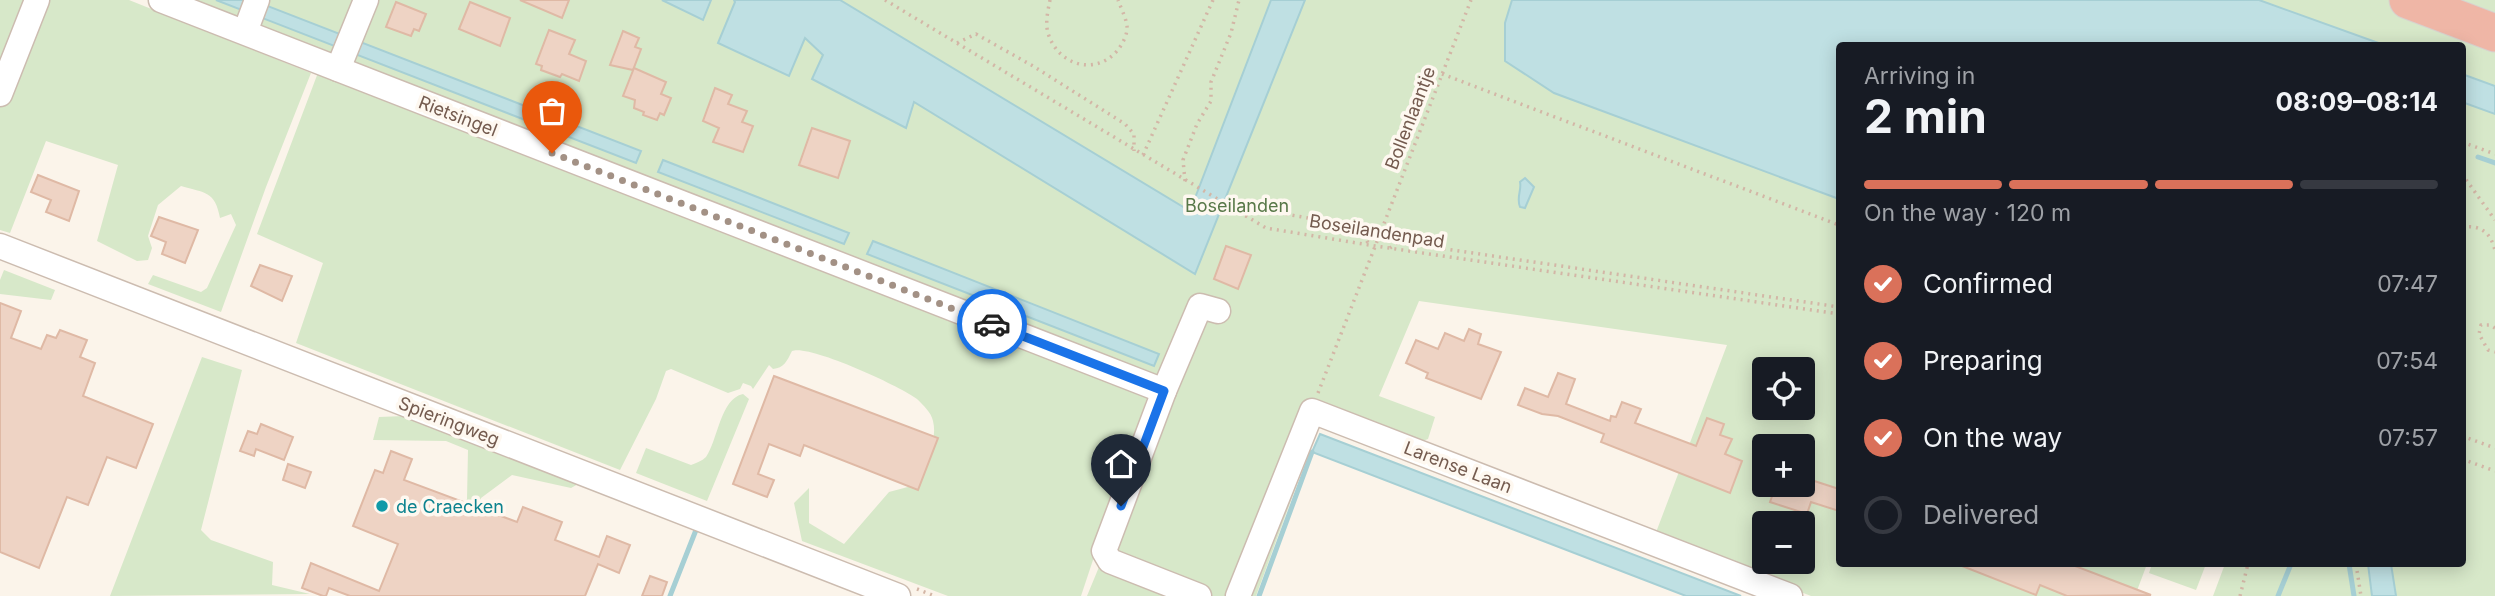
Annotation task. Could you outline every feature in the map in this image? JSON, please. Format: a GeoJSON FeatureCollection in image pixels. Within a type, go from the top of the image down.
{"type":"FeatureCollection","features":[{"type":"Feature","properties":{"kind":"highway"},"geometry":{"type":"LineString","coordinates":[[2408,0],[2495,33]]}},
{"type":"Feature","properties":{"kind":"street"},"geometry":{"type":"LineString","coordinates":[[0,94],[37,0]]}},
{"type":"Feature","properties":{"kind":"street","name":"Rietsingel"},"geometry":{"type":"LineString","coordinates":[[161,0],[190,5],[245,32],[338,69],[1164,391]]}},
{"type":"Feature","properties":{"kind":"street"},"geometry":{"type":"LineString","coordinates":[[245,32],[257,0]]}},
{"type":"Feature","properties":{"kind":"street"},"geometry":{"type":"LineString","coordinates":[[338,69],[366,0]]}},
{"type":"Feature","properties":{"kind":"street","name":"Spieringweg"},"geometry":{"type":"LineString","coordinates":[[0,246],[898,596]]}},
{"type":"Feature","properties":{"kind":"street"},"geometry":{"type":"LineString","coordinates":[[1199,596],[1110,561],[1104,551],[1164,391],[1200,306],[1218,311]]}},
{"type":"Feature","properties":{"kind":"street"},"geometry":{"type":"LineString","coordinates":[[1238,596],[1312,411]]}},
{"type":"Feature","properties":{"kind":"street","name":"Larense Laan"},"geometry":{"type":"LineString","coordinates":[[1312,411],[1790,596]]}},
{"type":"Feature","properties":{"kind":"path","name":"Boseilandenpad"},"geometry":{"type":"LineString","coordinates":[[885,0],[1266,228],[1836,314]]}},
{"type":"Feature","properties":{"kind":"path"},"geometry":{"type":"LineString","coordinates":[[1050,0],[1047,31],[1053,44],[1068,58],[1086,66],[1094,66],[1108,61],[1122,45],[1128,28],[1118,0]]}},
{"type":"Feature","properties":{"kind":"path"},"geometry":{"type":"LineString","coordinates":[[1143,155],[1213,0]]}},
{"type":"Feature","properties":{"kind":"path"},"geometry":{"type":"LineString","coordinates":[[1185,181],[1183,160],[1197,124],[1211,101],[1211,82],[1231,33],[1239,0]]}},
{"type":"Feature","properties":{"kind":"path","name":"Bollenlaantje"},"geometry":{"type":"LineString","coordinates":[[1312,411],[1372,245],[1471,0]]}},
{"type":"Feature","properties":{"kind":"path"},"geometry":{"type":"LineString","coordinates":[[957,43],[976,34],[1034,66],[1125,124],[1134,134],[1134,151]]}},
{"type":"Feature","properties":{"kind":"path"},"geometry":{"type":"LineString","coordinates":[[1442,74],[1836,224]]}},
{"type":"Feature","properties":{"kind":"path"},"geometry":{"type":"LineString","coordinates":[[2466,143],[2495,154]]}},
{"type":"Feature","properties":{"kind":"path"},"geometry":{"type":"LineString","coordinates":[[2466,180],[2495,220]]}},
{"type":"Feature","properties":{"kind":"path"},"geometry":{"type":"LineString","coordinates":[[1245,216],[1262,210],[1360,227],[1372,245]]}},
{"type":"Feature","properties":{"kind":"path"},"geometry":{"type":"LineString","coordinates":[[2466,228],[2479,227],[2488,233],[2495,250]]}},
{"type":"Feature","properties":{"kind":"path"},"geometry":{"type":"LineString","coordinates":[[1390,248],[1398,242],[1836,307]]}},
{"type":"Feature","properties":{"kind":"path"},"geometry":{"type":"LineString","coordinates":[[2495,328],[2490,324],[2482,325],[2479,334],[2487,350],[2495,352]]}},
{"type":"Feature","properties":{"kind":"path"},"geometry":{"type":"LineString","coordinates":[[2466,438],[2495,449]]}},
{"type":"Feature","properties":{"kind":"path"},"geometry":{"type":"LineString","coordinates":[[2466,460],[2495,471]]}},
{"type":"Feature","properties":{"kind":"path"},"geometry":{"type":"LineString","coordinates":[[2239,596],[2247,567]]}},
{"type":"Feature","properties":{"kind":"path"},"geometry":{"type":"LineString","coordinates":[[2356,567],[2361,596]]}},
{"type":"Feature","properties":{"kind":"green space"},"geometry":{"type":"Polygon","coordinates":[[[0,0],[129,0],[311,73],[221,312],[148,284],[153,275],[201,292],[207,288],[236,225],[231,214],[220,218],[212,198],[203,192],[181,186],[158,205],[148,236],[152,248],[148,260],[137,261],[97,241],[118,165],[46,141],[10,233],[0,230],[0,0]]]}},
{"type":"Feature","properties":{"kind":"green space","name":"Boseilanden"},"geometry":{"type":"Polygon","coordinates":[[[173,0],[2397,0],[2495,39],[2495,596],[2213,596],[2224,567],[2466,567],[2466,42],[1836,42],[1836,567],[2146,567],[2135,596],[1811,596],[1755,574],[1815,574],[1815,511],[1752,511],[1752,573],[1655,535],[1727,345],[1419,301],[1379,396],[1435,417],[1428,439],[1417,443],[1325,408],[1256,596],[1087,596],[1168,400],[173,0]]]}},
{"type":"Feature","properties":{"kind":"green space"},"geometry":{"type":"Polygon","coordinates":[[[2450,0],[2495,0],[2495,17],[2450,0]]]}},
{"type":"Feature","properties":{"kind":"green space"},"geometry":{"type":"Polygon","coordinates":[[[319,70],[1148,395],[1081,596],[948,596],[802,541],[794,503],[809,488],[809,523],[844,544],[889,492],[919,484],[934,437],[932,418],[917,399],[874,376],[835,360],[792,351],[783,366],[773,369],[769,365],[753,389],[743,383],[740,389],[728,393],[671,369],[666,371],[656,399],[620,470],[296,343],[323,263],[257,234],[319,70]]]}},
{"type":"Feature","properties":{"kind":"green space"},"geometry":{"type":"Polygon","coordinates":[[[4,270],[55,290],[51,300],[0,294],[0,280],[4,270]]]}},
{"type":"Feature","properties":{"kind":"green space"},"geometry":{"type":"Polygon","coordinates":[[[202,357],[242,370],[201,530],[211,540],[273,562],[272,585],[310,594],[110,596],[202,357]]]}},
{"type":"Feature","properties":{"kind":"green space"},"geometry":{"type":"Polygon","coordinates":[[[743,394],[749,399],[707,501],[636,473],[646,448],[691,465],[706,457],[724,412],[735,397],[743,394]]]}},
{"type":"Feature","properties":{"kind":"green space"},"geometry":{"type":"Polygon","coordinates":[[[404,416],[580,483],[571,488],[512,475],[481,498],[459,553],[447,552],[467,499],[468,450],[446,441],[373,440],[379,417],[404,416]]]}},
{"type":"Feature","properties":{"kind":"green space"},"geometry":{"type":"Polygon","coordinates":[[[2151,567],[2205,567],[2196,590],[2149,573],[2151,567]]]}},
{"type":"Feature","properties":{"kind":"water"},"geometry":{"type":"Polygon","coordinates":[[[216,0],[252,0],[641,151],[636,163],[216,0]]]}},
{"type":"Feature","properties":{"kind":"water"},"geometry":{"type":"Polygon","coordinates":[[[662,0],[711,0],[703,20],[662,0]]]}},
{"type":"Feature","properties":{"kind":"water"},"geometry":{"type":"Polygon","coordinates":[[[734,0],[840,0],[1190,211],[1271,0],[1305,0],[1195,274],[914,102],[906,128],[812,79],[823,55],[805,38],[789,76],[718,43],[734,0]]]}},
{"type":"Feature","properties":{"kind":"water"},"geometry":{"type":"Polygon","coordinates":[[[1512,0],[2259,0],[2376,42],[1836,42],[1836,198],[1554,93],[1505,61],[1505,23],[1512,0]]]}},
{"type":"Feature","properties":{"kind":"water"},"geometry":{"type":"Polygon","coordinates":[[[2466,75],[2495,86],[2495,114],[2466,103],[2466,75]]]}},
{"type":"Feature","properties":{"kind":"water"},"geometry":{"type":"Polygon","coordinates":[[[663,160],[849,233],[844,244],[658,172],[663,160]]]}},
{"type":"Feature","properties":{"kind":"water"},"geometry":{"type":"Polygon","coordinates":[[[1525,178],[1534,187],[1525,208],[1520,207],[1519,200],[1520,182],[1525,178]]]}},
{"type":"Feature","properties":{"kind":"water"},"geometry":{"type":"Polygon","coordinates":[[[873,241],[1159,354],[1154,366],[867,254],[873,241]]]}},
{"type":"Feature","properties":{"kind":"water"},"geometry":{"type":"Polygon","coordinates":[[[1320,434],[1741,596],[1686,596],[1312,452],[1320,434]]]}},
{"type":"Feature","properties":{"kind":"water"},"geometry":{"type":"Polygon","coordinates":[[[2368,567],[2391,567],[2396,596],[2372,596],[2368,567]]]}},
{"type":"Feature","properties":{"kind":"building"},"geometry":{"type":"Polygon","coordinates":[[[520,0],[569,0],[562,18],[520,0]]]}},
{"type":"Feature","properties":{"kind":"building"},"geometry":{"type":"Polygon","coordinates":[[[396,2],[426,14],[419,31],[414,29],[411,36],[386,27],[396,2]]]}},
{"type":"Feature","properties":{"kind":"building"},"geometry":{"type":"Polygon","coordinates":[[[470,2],[510,18],[500,46],[459,29],[470,2]]]}},
{"type":"Feature","properties":{"kind":"building"},"geometry":{"type":"Polygon","coordinates":[[[549,30],[575,40],[569,54],[586,61],[579,81],[541,70],[542,66],[536,64],[549,30]]]}},
{"type":"Feature","properties":{"kind":"building"},"geometry":{"type":"Polygon","coordinates":[[[623,31],[639,38],[635,47],[641,49],[633,70],[610,65],[623,31]]]}},
{"type":"Feature","properties":{"kind":"building"},"geometry":{"type":"Polygon","coordinates":[[[634,68],[666,82],[661,94],[671,98],[664,115],[660,113],[657,120],[643,115],[644,112],[634,108],[635,100],[623,96],[634,68]]]}},
{"type":"Feature","properties":{"kind":"building"},"geometry":{"type":"Polygon","coordinates":[[[715,88],[732,95],[728,104],[747,111],[742,122],[753,126],[743,152],[713,142],[719,128],[703,121],[715,88]]]}},
{"type":"Feature","properties":{"kind":"building"},"geometry":{"type":"Polygon","coordinates":[[[812,128],[850,141],[838,178],[799,165],[812,128]]]}},
{"type":"Feature","properties":{"kind":"building"},"geometry":{"type":"Polygon","coordinates":[[[38,175],[79,191],[69,221],[46,212],[51,200],[31,192],[38,175]]]}},
{"type":"Feature","properties":{"kind":"building"},"geometry":{"type":"Polygon","coordinates":[[[159,217],[198,230],[185,263],[162,254],[166,242],[151,236],[159,217]]]}},
{"type":"Feature","properties":{"kind":"building"},"geometry":{"type":"Polygon","coordinates":[[[1226,246],[1251,255],[1238,289],[1214,279],[1226,246]]]}},
{"type":"Feature","properties":{"kind":"building"},"geometry":{"type":"Polygon","coordinates":[[[260,265],[292,276],[282,301],[251,286],[260,265]]]}},
{"type":"Feature","properties":{"kind":"building"},"geometry":{"type":"Polygon","coordinates":[[[0,303],[21,311],[11,338],[41,349],[47,335],[56,338],[60,330],[87,340],[80,357],[95,363],[83,396],[153,424],[136,468],[107,457],[88,505],[67,497],[39,568],[0,552],[0,303]]]}},
{"type":"Feature","properties":{"kind":"building"},"geometry":{"type":"Polygon","coordinates":[[[1469,329],[1481,334],[1478,344],[1501,352],[1481,399],[1426,378],[1428,373],[1406,363],[1416,340],[1438,349],[1445,333],[1464,341],[1469,329]]]}},
{"type":"Feature","properties":{"kind":"building"},"geometry":{"type":"Polygon","coordinates":[[[1558,373],[1575,379],[1566,404],[1610,421],[1611,416],[1616,417],[1622,402],[1641,409],[1635,423],[1696,446],[1707,418],[1724,424],[1720,435],[1732,439],[1725,454],[1742,461],[1730,493],[1601,442],[1604,434],[1558,416],[1542,414],[1518,405],[1525,388],[1548,397],[1558,373]]]}},
{"type":"Feature","properties":{"kind":"building"},"geometry":{"type":"Polygon","coordinates":[[[774,376],[938,438],[918,490],[804,445],[800,456],[769,444],[758,474],[774,480],[767,497],[733,484],[774,376]]]}},
{"type":"Feature","properties":{"kind":"building"},"geometry":{"type":"Polygon","coordinates":[[[261,424],[293,437],[284,460],[256,449],[254,456],[240,451],[248,431],[257,434],[261,424]]]}},
{"type":"Feature","properties":{"kind":"building"},"geometry":{"type":"Polygon","coordinates":[[[391,451],[412,459],[404,480],[517,522],[523,507],[562,522],[555,540],[599,557],[607,536],[630,545],[619,573],[598,564],[585,596],[350,596],[329,588],[326,596],[323,596],[302,588],[311,563],[379,591],[398,544],[353,526],[375,470],[383,473],[391,451]]]}},
{"type":"Feature","properties":{"kind":"building"},"geometry":{"type":"Polygon","coordinates":[[[288,464],[311,472],[305,488],[283,480],[288,464]]]}},
{"type":"Feature","properties":{"kind":"building"},"geometry":{"type":"Polygon","coordinates":[[[1815,481],[1836,488],[1836,510],[1811,502],[1808,511],[1798,511],[1770,502],[1772,497],[1815,497],[1815,481]]]}},
{"type":"Feature","properties":{"kind":"building"},"geometry":{"type":"Polygon","coordinates":[[[1965,567],[2078,567],[2151,595],[2067,596],[2040,585],[2036,595],[1965,567]]]}},
{"type":"Feature","properties":{"kind":"building"},"geometry":{"type":"Polygon","coordinates":[[[650,576],[667,582],[662,596],[642,596],[650,576]]]}},
{"type":"Feature","properties":{"kind":"waterway"},"geometry":{"type":"LineString","coordinates":[[2478,157],[2495,163]]}},
{"type":"Feature","properties":{"kind":"waterway"},"geometry":{"type":"LineString","coordinates":[[1259,596],[1312,452]]}},
{"type":"Feature","properties":{"kind":"waterway"},"geometry":{"type":"LineString","coordinates":[[670,596],[696,530]]}},
{"type":"Feature","properties":{"kind":"waterway"},"geometry":{"type":"LineString","coordinates":[[2278,596],[2290,567]]}},
{"type":"Feature","properties":{"kind":"waterway"},"geometry":{"type":"LineString","coordinates":[[2349,567],[2354,596]]}},
{"type":"Feature","properties":{"kind":"way so far"},"geometry":{"type":"LineString","coordinates":[[552,153],[992,324]]}},
{"type":"Feature","properties":{"kind":"place","name":"de Craecken"},"geometry":{"type":"Point","coordinates":[382,506]}},
{"type":"Feature","properties":{"kind":"route"},"geometry":{"type":"LineString","coordinates":[[992,324],[1164,391],[1121,506]]}}]}
